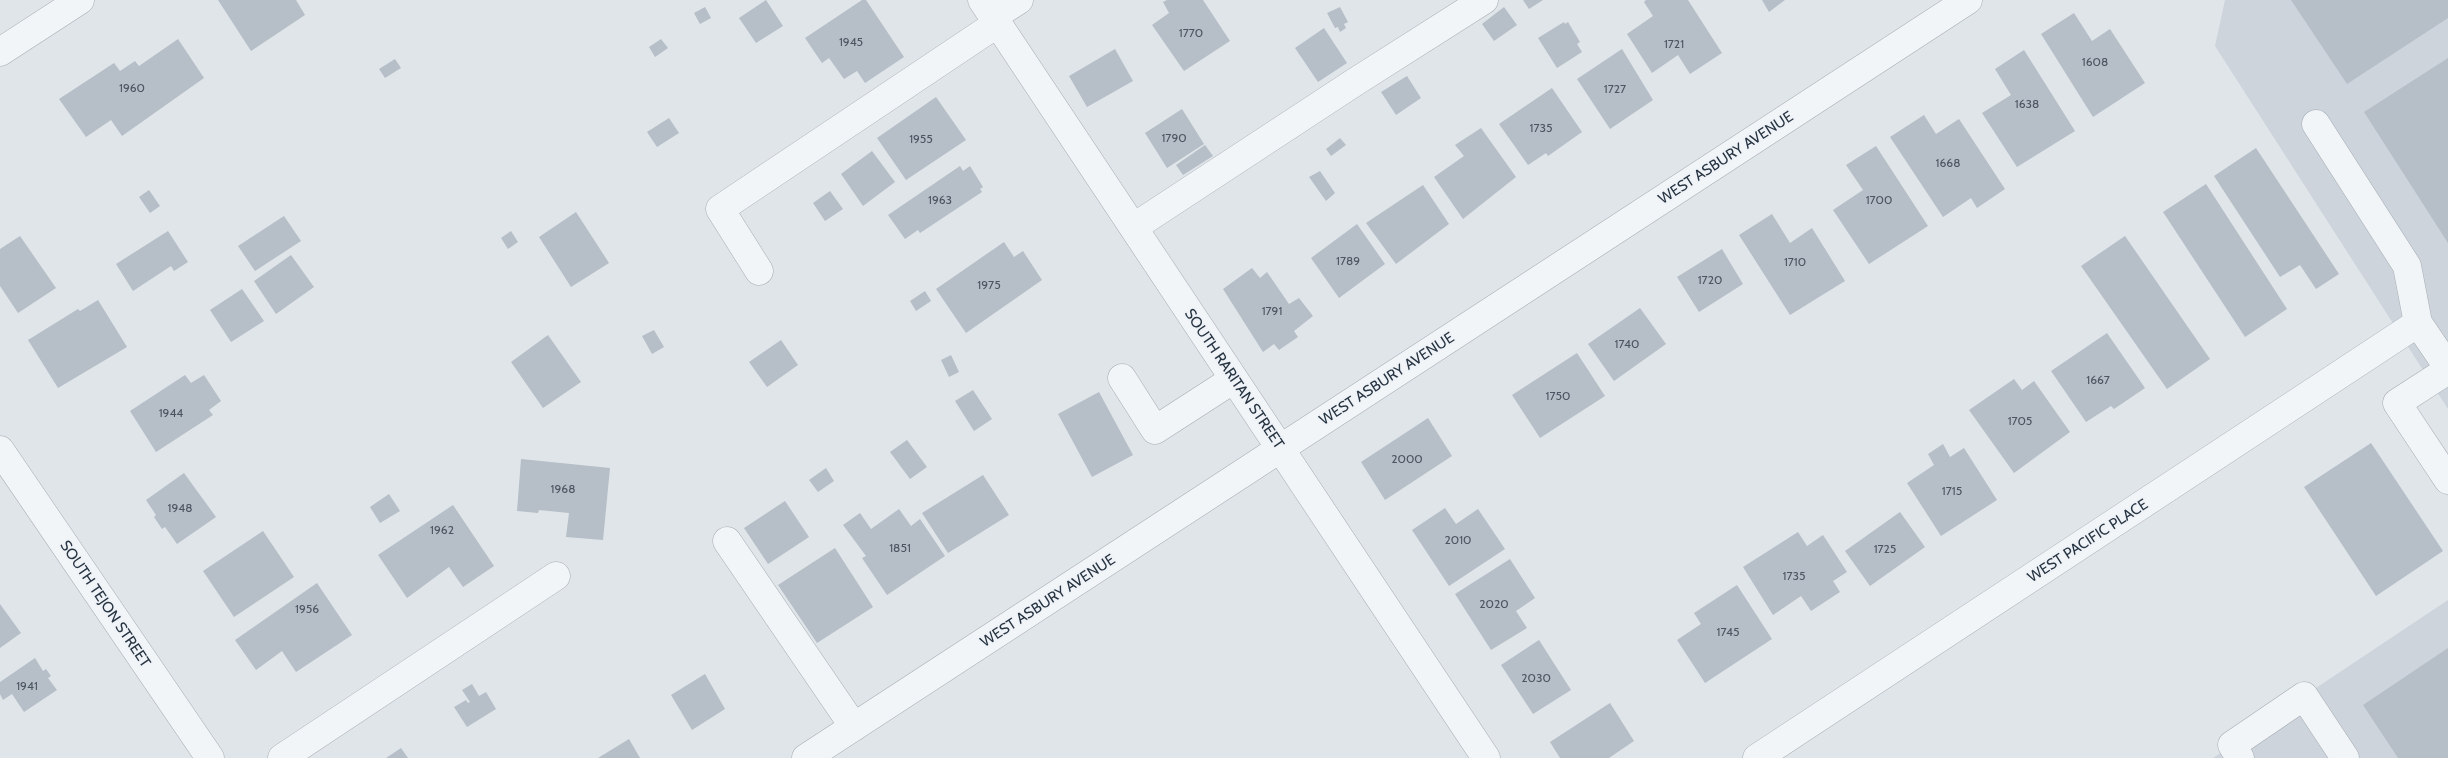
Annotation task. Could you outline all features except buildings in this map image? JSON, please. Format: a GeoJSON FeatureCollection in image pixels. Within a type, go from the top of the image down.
{"type":"FeatureCollection","features":[{"type":"Feature","properties":{"kind":"street"},"geometry":{"type":"LineString","coordinates":[[0,52],[80,0]]}},
{"type":"Feature","properties":{"kind":"street"},"geometry":{"type":"LineString","coordinates":[[759,270],[720,209],[991,13],[1019,0]]}},
{"type":"Feature","properties":{"kind":"street"},"geometry":{"type":"LineString","coordinates":[[1134,227],[1484,0]]}},
{"type":"Feature","properties":{"kind":"street","name":"WEST ASBURY AVENUE"},"geometry":{"type":"LineString","coordinates":[[806,758],[1968,0]]}},
{"type":"Feature","properties":{"kind":"street","name":"SOUTH RARITAN STREET"},"geometry":{"type":"LineString","coordinates":[[991,13],[1486,758]]}},
{"type":"Feature","properties":{"kind":"street"},"geometry":{"type":"LineString","coordinates":[[2316,124],[2407,266],[2418,324],[2448,368],[2397,403],[2448,480]]}},
{"type":"Feature","properties":{"kind":"street","name":"WEST PACIFIC PLACE"},"geometry":{"type":"LineString","coordinates":[[1758,758],[2418,324]]}},
{"type":"Feature","properties":{"kind":"street"},"geometry":{"type":"LineString","coordinates":[[1122,378],[1155,430],[1234,379]]}},
{"type":"Feature","properties":{"kind":"street","name":"SOUTH TEJON STREET"},"geometry":{"type":"LineString","coordinates":[[0,450],[210,758]]}},
{"type":"Feature","properties":{"kind":"street"},"geometry":{"type":"LineString","coordinates":[[727,542],[854,727]]}},
{"type":"Feature","properties":{"kind":"street"},"geometry":{"type":"LineString","coordinates":[[282,758],[556,576]]}},
{"type":"Feature","properties":{"kind":"street"},"geometry":{"type":"LineString","coordinates":[[2240,758],[2232,745],[2304,696],[2345,758]]}},
{"type":"Feature","properties":{"kind":"shaded area"},"geometry":{"type":"Polygon","coordinates":[[[2225,0],[2448,0],[2448,409],[2215,46],[2225,0]]]}},
{"type":"Feature","properties":{"kind":"shaded area"},"geometry":{"type":"Polygon","coordinates":[[[2448,600],[2448,758],[2213,758],[2304,696],[2448,600]]]}}]}
